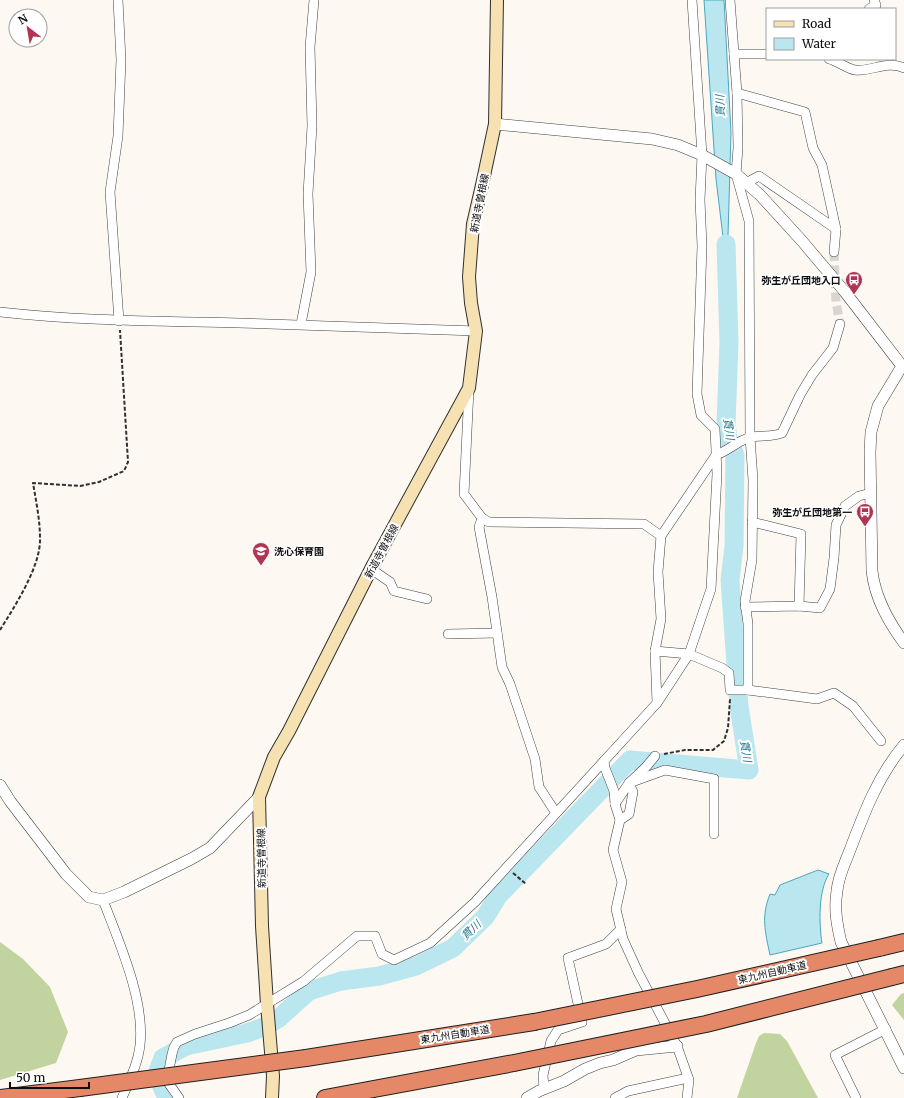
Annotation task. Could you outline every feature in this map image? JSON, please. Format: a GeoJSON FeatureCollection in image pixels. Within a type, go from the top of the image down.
{"type":"FeatureCollection","features":[{"type":"Feature","properties":{"kind":"highway","name":"東九州自動車道"},"geometry":{"type":"LineString","coordinates":[[0,1098],[306,1058],[534,1022],[697,989],[904,942]]}},
{"type":"Feature","properties":{"kind":"highway"},"geometry":{"type":"LineString","coordinates":[[325,1098],[514,1063],[706,1024],[898,976]]}},
{"type":"Feature","properties":{"kind":"main road","name":"新道寺曽根線"},"geometry":{"type":"LineString","coordinates":[[272,1098],[273,1076],[262,926],[259,797],[274,757],[289,732],[371,569],[469,388],[476,331],[471,303],[469,277],[473,224],[495,124],[497,0]]}},
{"type":"Feature","properties":{"kind":"street"},"geometry":{"type":"LineString","coordinates":[[118,0],[121,60],[118,136],[110,192],[119,320]]}},
{"type":"Feature","properties":{"kind":"street"},"geometry":{"type":"LineString","coordinates":[[301,324],[311,272],[308,194],[312,126],[310,47],[314,0]]}},
{"type":"Feature","properties":{"kind":"street"},"geometry":{"type":"LineString","coordinates":[[179,1098],[167,1082],[172,1054],[176,1042],[195,1034],[229,1024],[267,1005],[304,981],[357,936],[375,936],[382,954],[394,960],[430,943],[475,902],[604,764],[657,703],[691,655],[711,589],[717,474],[720,454],[715,429],[701,414],[697,394],[702,246],[700,200],[702,155],[692,0]]}},
{"type":"Feature","properties":{"kind":"street"},"geometry":{"type":"LineString","coordinates":[[730,0],[737,93],[738,148],[736,174],[749,221],[747,438],[753,480],[752,560],[745,601],[748,624],[746,690]]}},
{"type":"Feature","properties":{"kind":"street"},"geometry":{"type":"LineString","coordinates":[[871,8],[876,5],[874,0]]}},
{"type":"Feature","properties":{"kind":"street"},"geometry":{"type":"LineString","coordinates":[[734,54],[766,54]]}},
{"type":"Feature","properties":{"kind":"street"},"geometry":{"type":"LineString","coordinates":[[831,60],[855,70],[896,65],[904,68]]}},
{"type":"Feature","properties":{"kind":"street"},"geometry":{"type":"LineString","coordinates":[[737,93],[805,112],[813,148],[822,165],[836,229],[834,252]]}},
{"type":"Feature","properties":{"kind":"street"},"geometry":{"type":"LineString","coordinates":[[495,124],[652,139],[678,145],[702,155],[736,174],[760,195],[806,247],[845,292],[903,365],[878,406],[872,432],[870,452],[873,584],[883,611],[904,643]]}},
{"type":"Feature","properties":{"kind":"street"},"geometry":{"type":"LineString","coordinates":[[746,183],[759,176],[836,229]]}},
{"type":"Feature","properties":{"kind":"street"},"geometry":{"type":"LineString","coordinates":[[0,312],[30,316],[119,320],[301,324],[476,331]]}},
{"type":"Feature","properties":{"kind":"street"},"geometry":{"type":"LineString","coordinates":[[657,703],[655,651],[661,619],[658,572],[661,536],[720,454],[747,438],[776,436],[782,433],[800,395],[812,375],[833,348],[840,324]]}},
{"type":"Feature","properties":{"kind":"street"},"geometry":{"type":"LineString","coordinates":[[469,388],[464,494],[482,518],[489,522],[644,524],[661,536]]}},
{"type":"Feature","properties":{"kind":"street"},"geometry":{"type":"LineString","coordinates":[[745,607],[800,606],[820,608],[830,588],[836,525],[844,506],[859,496],[871,493]]}},
{"type":"Feature","properties":{"kind":"street"},"geometry":{"type":"LineString","coordinates":[[482,518],[479,527],[492,597],[502,668],[510,684],[535,759],[539,787],[556,814]]}},
{"type":"Feature","properties":{"kind":"street"},"geometry":{"type":"LineString","coordinates":[[752,522],[801,534],[800,606]]}},
{"type":"Feature","properties":{"kind":"street"},"geometry":{"type":"LineString","coordinates":[[371,569],[390,582],[394,591],[427,600]]}},
{"type":"Feature","properties":{"kind":"street"},"geometry":{"type":"LineString","coordinates":[[448,634],[497,633]]}},
{"type":"Feature","properties":{"kind":"street"},"geometry":{"type":"LineString","coordinates":[[655,651],[691,655],[722,668],[729,673],[732,690],[746,690],[817,699],[834,693],[854,706],[881,741]]}},
{"type":"Feature","properties":{"kind":"street"},"geometry":{"type":"LineString","coordinates":[[904,745],[891,761],[874,790],[857,830],[837,890],[835,910],[836,924],[841,942],[886,1029],[904,1068]]}},
{"type":"Feature","properties":{"kind":"street"},"geometry":{"type":"LineString","coordinates":[[615,804],[629,782],[646,768],[655,756]]}},
{"type":"Feature","properties":{"kind":"street"},"geometry":{"type":"LineString","coordinates":[[604,764],[614,792],[615,804],[620,820],[613,850],[622,882],[616,909],[623,939],[638,972],[677,1046],[688,1078],[687,1098]]}},
{"type":"Feature","properties":{"kind":"street"},"geometry":{"type":"LineString","coordinates":[[629,782],[665,770],[714,779],[714,834]]}},
{"type":"Feature","properties":{"kind":"street"},"geometry":{"type":"LineString","coordinates":[[620,820],[629,814],[633,792],[629,782]]}},
{"type":"Feature","properties":{"kind":"street"},"geometry":{"type":"LineString","coordinates":[[0,785],[10,801],[66,874],[89,897],[103,900],[124,892],[210,848],[259,797]]}},
{"type":"Feature","properties":{"kind":"street"},"geometry":{"type":"LineString","coordinates":[[103,900],[119,938],[140,1016],[140,1046],[133,1073],[122,1098]]}},
{"type":"Feature","properties":{"kind":"street"},"geometry":{"type":"LineString","coordinates":[[544,1089],[543,1075],[551,1041],[558,1030],[582,1022],[568,958],[606,944],[621,929]]}},
{"type":"Feature","properties":{"kind":"street"},"geometry":{"type":"LineString","coordinates":[[856,1098],[835,1055],[886,1029]]}},
{"type":"Feature","properties":{"kind":"street"},"geometry":{"type":"LineString","coordinates":[[527,1098],[564,1081],[585,1069],[636,1050],[677,1046]]}},
{"type":"Feature","properties":{"kind":"street"},"geometry":{"type":"LineString","coordinates":[[615,1098],[628,1091],[688,1078]]}},
{"type":"Feature","properties":{"kind":"path"},"geometry":{"type":"LineString","coordinates":[[0,630],[18,602],[38,559],[40,539],[33,483],[80,486],[124,471],[128,462],[119,320]]}},
{"type":"Feature","properties":{"kind":"path"},"geometry":{"type":"LineString","coordinates":[[655,756],[685,750],[713,750],[724,741],[728,728],[732,690]]}},
{"type":"Feature","properties":{"kind":"path"},"geometry":{"type":"LineString","coordinates":[[508,869],[526,884]]}},
{"type":"Feature","properties":{"kind":"green space"},"geometry":{"type":"Polygon","coordinates":[[[0,942],[23,959],[50,987],[68,1032],[56,1063],[0,1080],[0,942]]]}},
{"type":"Feature","properties":{"kind":"green space"},"geometry":{"type":"Polygon","coordinates":[[[904,993],[904,1020],[892,1005],[901,994],[904,993]]]}},
{"type":"Feature","properties":{"kind":"green space"},"geometry":{"type":"Polygon","coordinates":[[[764,1033],[780,1034],[787,1041],[818,1098],[737,1098],[756,1043],[759,1036],[764,1033]]]}},
{"type":"Feature","properties":{"kind":"water"},"geometry":{"type":"Polygon","coordinates":[[[704,0],[724,0],[731,133],[727,270],[716,179],[704,0]]]}},
{"type":"Feature","properties":{"kind":"water"},"geometry":{"type":"Polygon","coordinates":[[[818,870],[829,874],[825,881],[821,898],[820,927],[822,943],[770,955],[765,931],[765,917],[767,902],[770,894],[775,895],[780,885],[818,870]]]}},
{"type":"Feature","properties":{"kind":"waterway","name":"貫川"},"geometry":{"type":"LineString","coordinates":[[167,1098],[159,1080],[158,1071],[163,1058],[186,1046],[247,1033],[264,1027],[279,1018],[309,991],[341,981],[379,976],[416,966],[453,948],[485,917],[498,896],[630,760],[749,770],[739,706],[730,580],[734,546],[735,455],[728,439],[726,424],[729,343],[726,244]]}},
{"type":"Feature","properties":{"kind":"tunnel"},"geometry":{"type":"LineString","coordinates":[[834,252],[836,302],[840,324]]}},
{"type":"Feature","properties":{"kind":"place","name":"弥生が丘団地入口"},"geometry":{"type":"Point","coordinates":[854,295]}},
{"type":"Feature","properties":{"kind":"place","name":"弥生が丘団地第一"},"geometry":{"type":"Point","coordinates":[865,527]}},
{"type":"Feature","properties":{"kind":"place","name":"洗心保育園"},"geometry":{"type":"Point","coordinates":[261,566]}}]}
